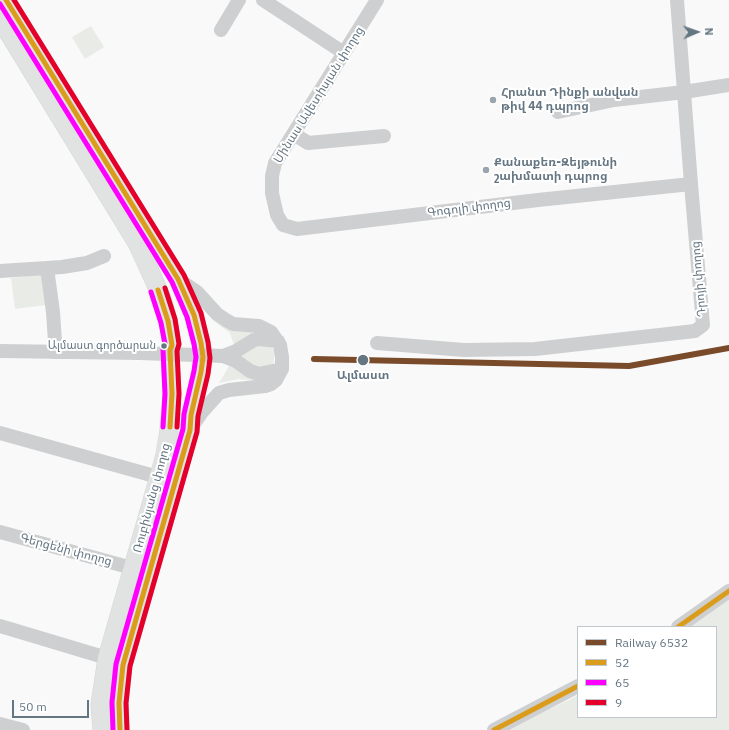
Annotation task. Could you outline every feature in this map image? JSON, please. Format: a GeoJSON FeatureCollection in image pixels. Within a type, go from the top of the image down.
{"type":"FeatureCollection","features":[{"type":"Feature","properties":{"kind":"main road","name":"Ռուբինյանց փողոց"},"geometry":{"type":"LineString","coordinates":[[6,0],[178,279],[194,315],[201,343],[203,357],[191,415],[190,430],[123,665],[119,703],[120,730]]}},
{"type":"Feature","properties":{"kind":"main road","name":"Ռուբինյանց փողոց"},"geometry":{"type":"LineString","coordinates":[[0,19],[137,243],[162,300],[168,321],[172,345],[170,350],[172,375],[170,430],[165,455],[107,658],[100,705],[102,730]]}},
{"type":"Feature","properties":{"kind":"main road"},"geometry":{"type":"LineString","coordinates":[[172,345],[174,347],[177,342],[182,343],[185,341],[201,343]]}},
{"type":"Feature","properties":{"kind":"main road"},"geometry":{"type":"LineString","coordinates":[[172,375],[182,379],[192,379],[200,375]]}},
{"type":"Feature","properties":{"kind":"street"},"geometry":{"type":"LineString","coordinates":[[221,30],[239,0]]}},
{"type":"Feature","properties":{"kind":"street"},"geometry":{"type":"LineString","coordinates":[[262,0],[344,53]]}},
{"type":"Feature","properties":{"kind":"street","name":"Մինաս Ավետիսյան փողոց"},"geometry":{"type":"LineString","coordinates":[[272,193],[272,176],[275,163],[377,0]]}},
{"type":"Feature","properties":{"kind":"street","name":"Դրոյի փողոց"},"geometry":{"type":"LineString","coordinates":[[377,342],[464,350],[535,349],[695,331],[703,326],[677,0]]}},
{"type":"Feature","properties":{"kind":"street"},"geometry":{"type":"LineString","coordinates":[[558,112],[614,100],[729,85]]}},
{"type":"Feature","properties":{"kind":"street"},"geometry":{"type":"LineString","coordinates":[[294,134],[308,143],[384,136]]}},
{"type":"Feature","properties":{"kind":"street","name":"Գոգոլի փողոց"},"geometry":{"type":"LineString","coordinates":[[272,193],[277,215],[283,226],[297,228],[532,200],[691,184]]}},
{"type":"Feature","properties":{"kind":"street"},"geometry":{"type":"LineString","coordinates":[[0,271],[47,268],[87,263],[104,256]]}},
{"type":"Feature","properties":{"kind":"street"},"geometry":{"type":"LineString","coordinates":[[47,268],[53,312],[55,342],[53,352]]}},
{"type":"Feature","properties":{"kind":"street"},"geometry":{"type":"LineString","coordinates":[[178,279],[197,292],[217,314],[233,324],[262,328],[271,332],[278,341],[282,357],[282,369],[276,380],[271,384],[229,390],[219,394],[202,412],[190,430]]}},
{"type":"Feature","properties":{"kind":"street"},"geometry":{"type":"LineString","coordinates":[[223,356],[236,351],[254,340],[259,339],[278,341]]}},
{"type":"Feature","properties":{"kind":"street"},"geometry":{"type":"LineString","coordinates":[[0,351],[223,356],[236,361],[250,371],[259,374],[282,369]]}},
{"type":"Feature","properties":{"kind":"street"},"geometry":{"type":"LineString","coordinates":[[0,433],[158,476]]}},
{"type":"Feature","properties":{"kind":"street","name":"Գերցենի փողոց"},"geometry":{"type":"LineString","coordinates":[[0,532],[132,568]]}},
{"type":"Feature","properties":{"kind":"street"},"geometry":{"type":"LineString","coordinates":[[679,626],[729,591]]}},
{"type":"Feature","properties":{"kind":"street"},"geometry":{"type":"LineString","coordinates":[[0,626],[107,658]]}},
{"type":"Feature","properties":{"kind":"street"},"geometry":{"type":"LineString","coordinates":[[494,730],[577,687]]}},
{"type":"Feature","properties":{"kind":"street"},"geometry":{"type":"LineString","coordinates":[[0,724],[24,730]]}},
{"type":"Feature","properties":{"kind":"shaded area"},"geometry":{"type":"Polygon","coordinates":[[[91,26],[104,47],[85,59],[72,37],[91,26]]]}},
{"type":"Feature","properties":{"kind":"shaded area"},"geometry":{"type":"Polygon","coordinates":[[[42,274],[46,305],[15,309],[11,278],[42,274]]]}},
{"type":"Feature","properties":{"kind":"shaded area"},"geometry":{"type":"Polygon","coordinates":[[[212,320],[222,325],[263,332],[234,345],[230,333],[212,320]]]}},
{"type":"Feature","properties":{"kind":"shaded area"},"geometry":{"type":"Polygon","coordinates":[[[253,344],[272,347],[275,353],[273,364],[261,371],[236,356],[253,344]]]}},
{"type":"Feature","properties":{"kind":"shaded area"},"geometry":{"type":"Polygon","coordinates":[[[229,366],[233,366],[257,381],[239,379],[219,383],[229,366]]]}},
{"type":"Feature","properties":{"kind":"shaded area"},"geometry":{"type":"Polygon","coordinates":[[[729,598],[729,730],[503,730],[577,696],[577,718],[717,718],[717,626],[688,626],[729,598]]]}},
{"type":"Feature","properties":{"kind":"rail line","name":"6532"},"geometry":{"type":"LineString","coordinates":[[314,359],[629,366],[729,348]]}},
{"type":"Feature","properties":{"kind":"transit line","name":"52"},"geometry":{"type":"LineString","coordinates":[[6,0],[178,279],[194,315],[201,343],[203,357],[191,415],[190,430],[123,665],[119,703],[120,730]]}},
{"type":"Feature","properties":{"kind":"transit line","name":"9"},"geometry":{"type":"LineString","coordinates":[[14,0],[184,275],[201,313],[208,342],[210,358],[208,374],[198,416],[197,432],[130,666],[126,703],[127,730]]}},
{"type":"Feature","properties":{"kind":"transit line","name":"65"},"geometry":{"type":"LineString","coordinates":[[0,4],[172,282],[187,317],[194,344],[196,357],[184,414],[183,429],[116,664],[112,702],[113,730]]}},
{"type":"Feature","properties":{"kind":"transit line","name":"9"},"geometry":{"type":"LineString","coordinates":[[165,288],[175,319],[179,344],[177,351],[179,394],[177,427]]}},
{"type":"Feature","properties":{"kind":"transit line","name":"52"},"geometry":{"type":"LineString","coordinates":[[158,290],[168,321],[172,345],[170,350],[172,394],[170,427]]}},
{"type":"Feature","properties":{"kind":"transit line","name":"65"},"geometry":{"type":"LineString","coordinates":[[151,292],[161,323],[165,344],[163,350],[165,394],[163,427]]}},
{"type":"Feature","properties":{"kind":"transit line","name":"52"},"geometry":{"type":"LineString","coordinates":[[679,626],[729,591]]}},
{"type":"Feature","properties":{"kind":"transit line","name":"52"},"geometry":{"type":"LineString","coordinates":[[494,730],[577,687]]}},
{"type":"Feature","properties":{"kind":"place","name":"Հրանտ Դինքի անվան թիվ 44 դպրոց"},"geometry":{"type":"Point","coordinates":[493,100]}},
{"type":"Feature","properties":{"kind":"place","name":"Քանաքեռ-Զեյթունի շախմատի դպրոց"},"geometry":{"type":"Point","coordinates":[486,170]}},
{"type":"Feature","properties":{"kind":"place","name":"Ալմաստ գործարան"},"geometry":{"type":"Point","coordinates":[164,346]}},
{"type":"Feature","properties":{"kind":"place","name":"Ալմաստ"},"geometry":{"type":"Point","coordinates":[363,360]}}]}
